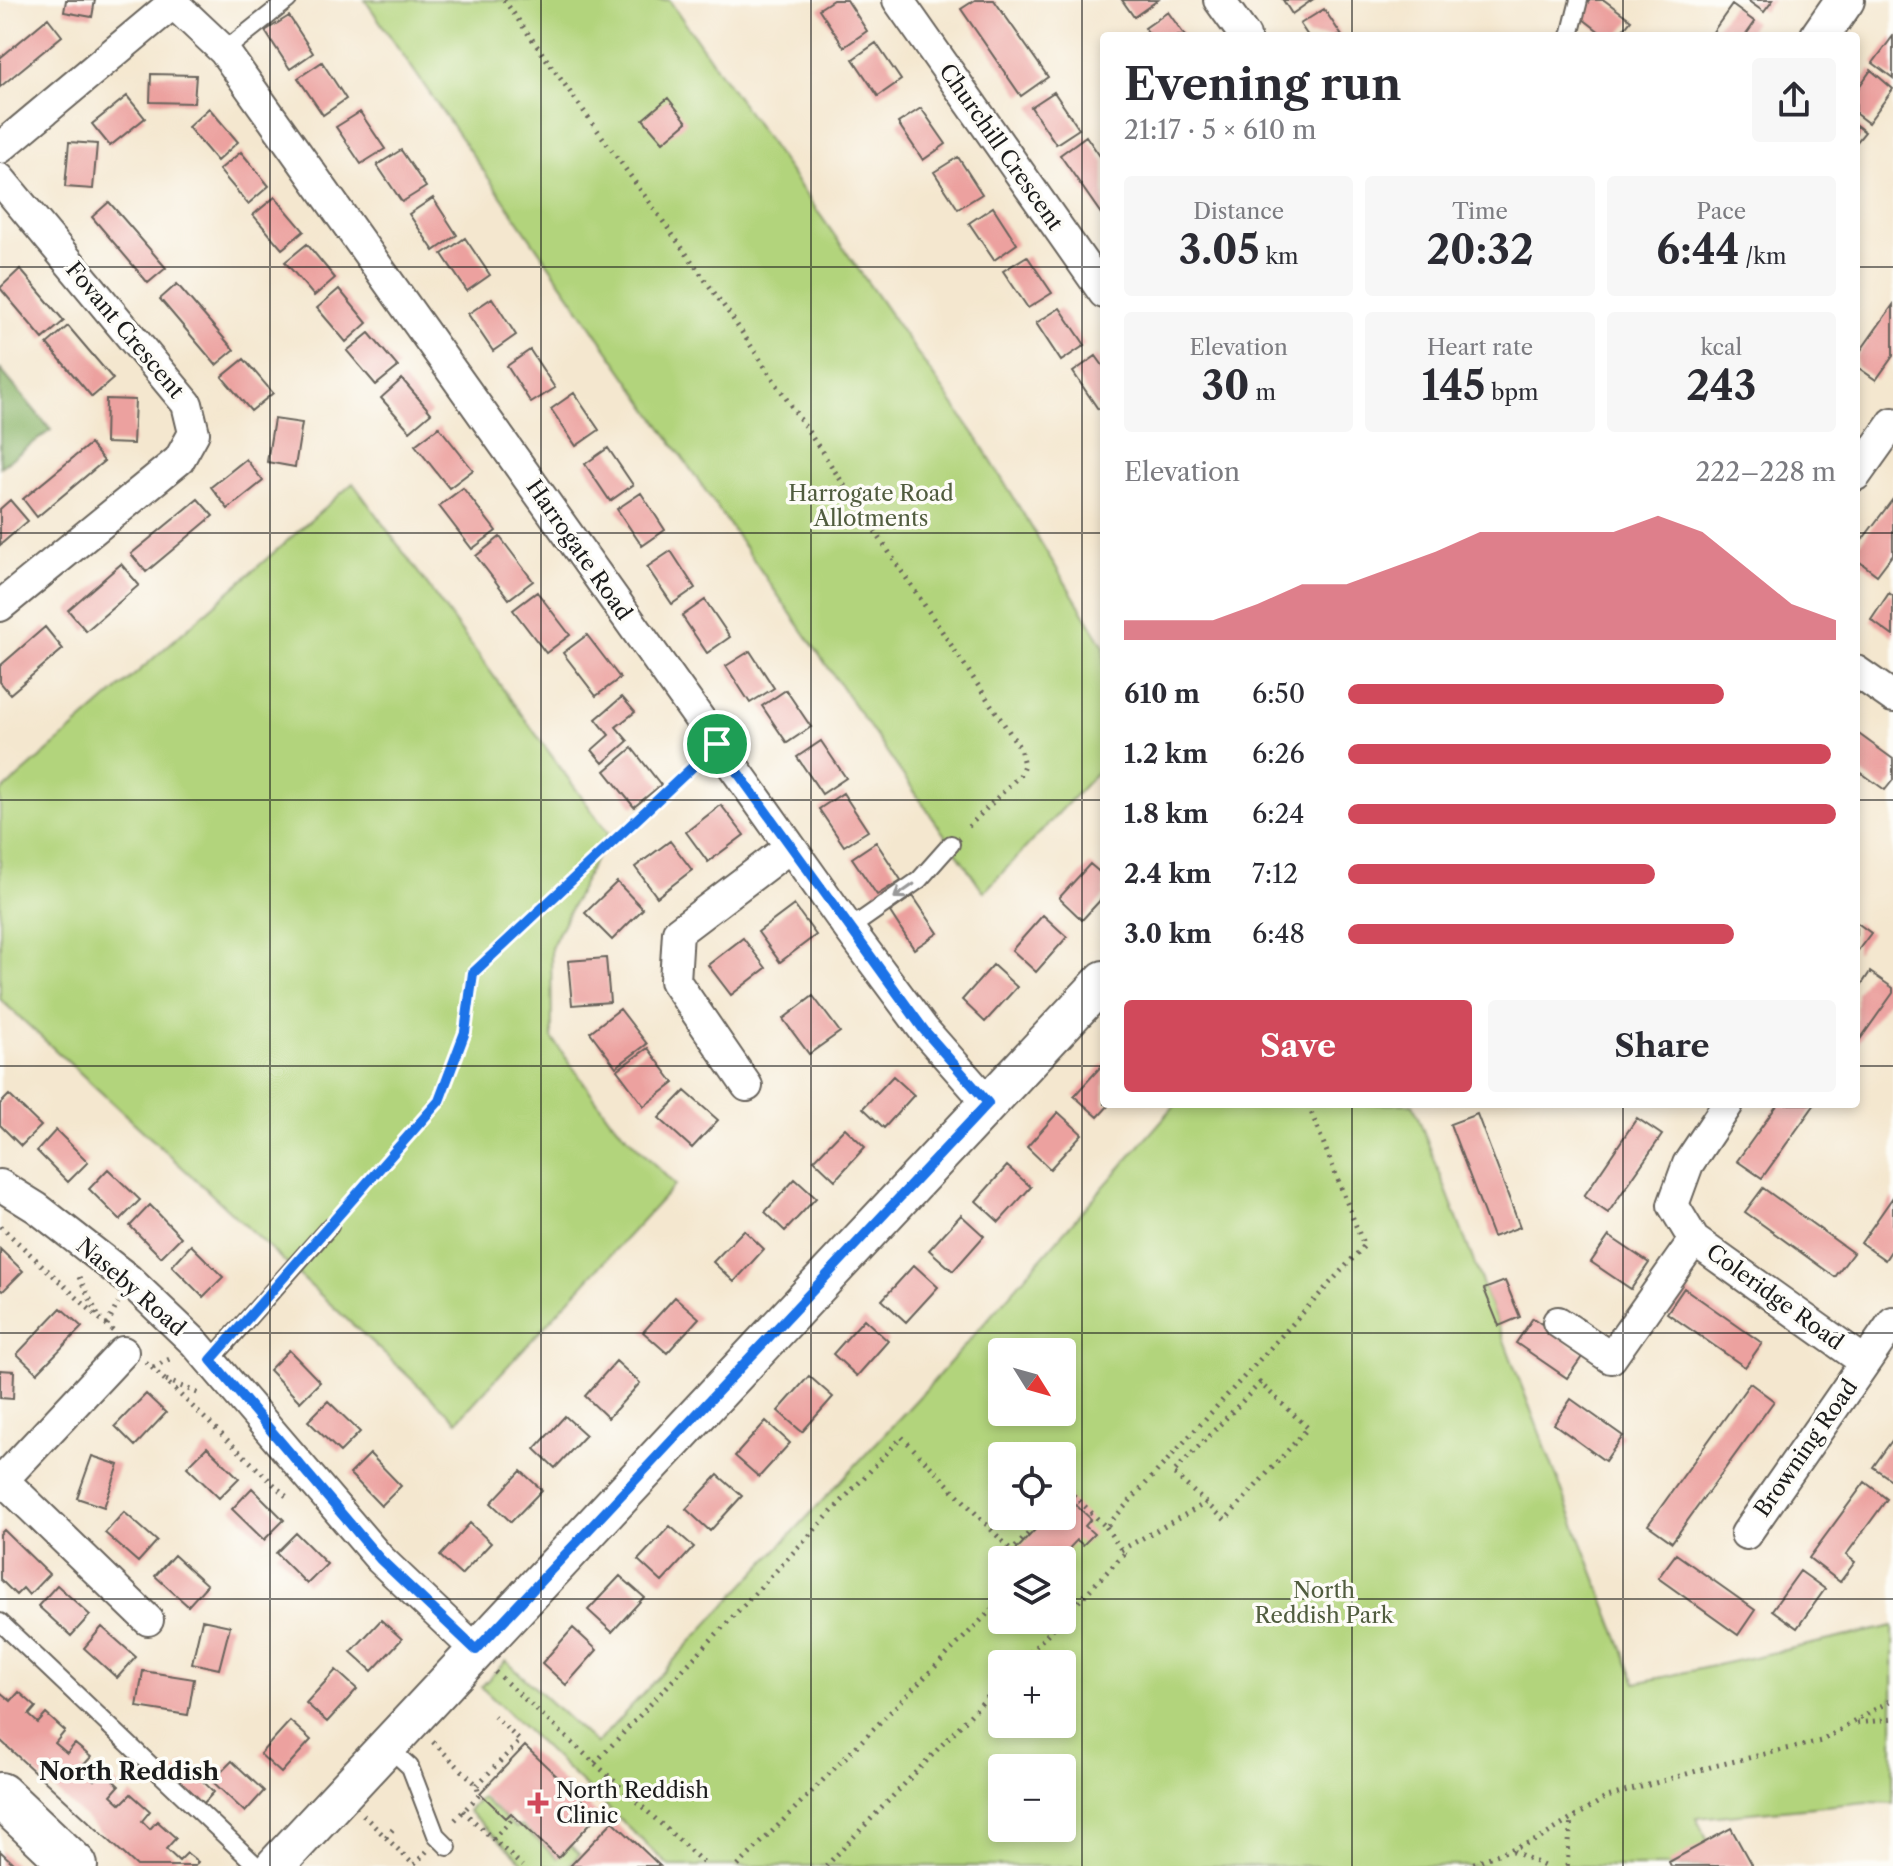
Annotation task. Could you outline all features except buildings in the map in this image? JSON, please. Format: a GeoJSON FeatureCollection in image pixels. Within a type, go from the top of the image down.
{"type":"FeatureCollection","features":[{"type":"Feature","properties":{"kind":"main road"},"geometry":{"type":"LineString","coordinates":[[0,1795],[75,1866]]}},
{"type":"Feature","properties":{"kind":"street","name":"Churchill Crescent"},"geometry":{"type":"LineString","coordinates":[[898,0],[1100,287]]}},
{"type":"Feature","properties":{"kind":"street"},"geometry":{"type":"LineString","coordinates":[[1219,0],[1242,32]]}},
{"type":"Feature","properties":{"kind":"street"},"geometry":{"type":"LineString","coordinates":[[1823,32],[1845,0]]}},
{"type":"Feature","properties":{"kind":"street","name":"Harrogate Road"},"geometry":{"type":"LineString","coordinates":[[171,2],[224,51],[849,929],[924,1030],[988,1103]]}},
{"type":"Feature","properties":{"kind":"street"},"geometry":{"type":"LineString","coordinates":[[0,148],[171,2]]}},
{"type":"Feature","properties":{"kind":"street","name":"Fovant Crescent"},"geometry":{"type":"LineString","coordinates":[[0,179],[187,404],[194,433],[179,460],[0,606]]}},
{"type":"Feature","properties":{"kind":"street"},"geometry":{"type":"LineString","coordinates":[[1860,469],[1893,423]]}},
{"type":"Feature","properties":{"kind":"street"},"geometry":{"type":"LineString","coordinates":[[1860,674],[1893,697]]}},
{"type":"Feature","properties":{"kind":"street"},"geometry":{"type":"LineString","coordinates":[[747,1086],[675,981],[678,932],[790,847]]}},
{"type":"Feature","properties":{"kind":"street"},"geometry":{"type":"LineString","coordinates":[[275,1866],[1100,984]]}},
{"type":"Feature","properties":{"kind":"street","name":"Coleridge Road"},"geometry":{"type":"LineString","coordinates":[[1725,1108],[1688,1164],[1673,1205],[1694,1240],[1865,1362]]}},
{"type":"Feature","properties":{"kind":"street","name":"Naseby Road"},"geometry":{"type":"LineString","coordinates":[[0,1185],[37,1208],[128,1279],[211,1360],[380,1559],[476,1650]]}},
{"type":"Feature","properties":{"kind":"street"},"geometry":{"type":"LineString","coordinates":[[1558,1322],[1611,1358],[1694,1240]]}},
{"type":"Feature","properties":{"kind":"street","name":"Browning Road"},"geometry":{"type":"LineString","coordinates":[[1746,1534],[1893,1322]]}},
{"type":"Feature","properties":{"kind":"street"},"geometry":{"type":"LineString","coordinates":[[128,1349],[1,1480],[148,1620]]}},
{"type":"Feature","properties":{"kind":"lane"},"geometry":{"type":"LineString","coordinates":[[224,51],[288,0]]}},
{"type":"Feature","properties":{"kind":"lane"},"geometry":{"type":"LineString","coordinates":[[1571,32],[1579,0]]}},
{"type":"Feature","properties":{"kind":"lane"},"geometry":{"type":"LineString","coordinates":[[849,929],[919,880],[951,844]]}},
{"type":"Feature","properties":{"kind":"lane"},"geometry":{"type":"LineString","coordinates":[[211,1360],[330,1226]]}},
{"type":"Feature","properties":{"kind":"lane"},"geometry":{"type":"LineString","coordinates":[[0,1622],[257,1866]]}},
{"type":"Feature","properties":{"kind":"lane"},"geometry":{"type":"LineString","coordinates":[[399,1733],[436,1835],[448,1847]]}},
{"type":"Feature","properties":{"kind":"path"},"geometry":{"type":"LineString","coordinates":[[504,0],[731,316],[1020,748],[1024,765],[1020,775],[951,844]]}},
{"type":"Feature","properties":{"kind":"path"},"geometry":{"type":"LineString","coordinates":[[330,1226],[439,1101],[465,1032],[473,973],[717,744]]}},
{"type":"Feature","properties":{"kind":"path"},"geometry":{"type":"LineString","coordinates":[[1106,1527],[1364,1246],[1310,1108]]}},
{"type":"Feature","properties":{"kind":"path"},"geometry":{"type":"LineString","coordinates":[[0,1226],[288,1498]]}},
{"type":"Feature","properties":{"kind":"path"},"geometry":{"type":"LineString","coordinates":[[75,1271],[99,1318]]}},
{"type":"Feature","properties":{"kind":"path"},"geometry":{"type":"LineString","coordinates":[[107,1325],[123,1295]]}},
{"type":"Feature","properties":{"kind":"path"},"geometry":{"type":"LineString","coordinates":[[1260,1383],[1308,1428],[1225,1520],[1206,1503],[1173,1473],[1260,1383]]}},
{"type":"Feature","properties":{"kind":"path"},"geometry":{"type":"LineString","coordinates":[[595,1763],[902,1437],[1007,1546]]}},
{"type":"Feature","properties":{"kind":"path"},"geometry":{"type":"LineString","coordinates":[[1076,1498],[1106,1527],[1124,1554],[1076,1605]]}},
{"type":"Feature","properties":{"kind":"path"},"geometry":{"type":"LineString","coordinates":[[1121,1550],[1206,1503]]}},
{"type":"Feature","properties":{"kind":"path"},"geometry":{"type":"LineString","coordinates":[[1017,1546],[1032,1530]]}},
{"type":"Feature","properties":{"kind":"path"},"geometry":{"type":"LineString","coordinates":[[738,1866],[988,1613]]}},
{"type":"Feature","properties":{"kind":"path"},"geometry":{"type":"LineString","coordinates":[[1033,1650],[1048,1634]]}},
{"type":"Feature","properties":{"kind":"path"},"geometry":{"type":"LineString","coordinates":[[476,1650],[489,1667],[707,1866]]}},
{"type":"Feature","properties":{"kind":"path"},"geometry":{"type":"LineString","coordinates":[[826,1866],[988,1697]]}},
{"type":"Feature","properties":{"kind":"path"},"geometry":{"type":"LineString","coordinates":[[1466,1866],[1513,1851],[1607,1797],[1714,1766],[1821,1741],[1893,1699]]}},
{"type":"Feature","properties":{"kind":"path"},"geometry":{"type":"LineString","coordinates":[[399,1733],[477,1785],[520,1741],[494,1716]]}},
{"type":"Feature","properties":{"kind":"path"},"geometry":{"type":"LineString","coordinates":[[1852,1724],[1893,1719]]}},
{"type":"Feature","properties":{"kind":"path"},"geometry":{"type":"LineString","coordinates":[[463,1811],[522,1866]]}},
{"type":"Feature","properties":{"kind":"path"},"geometry":{"type":"LineString","coordinates":[[493,1839],[511,1820]]}},
{"type":"Feature","properties":{"kind":"path"},"geometry":{"type":"LineString","coordinates":[[1567,1866],[1571,1820]]}},
{"type":"Feature","properties":{"kind":"path"},"geometry":{"type":"LineString","coordinates":[[386,1837],[393,1829]]}},
{"type":"Feature","properties":{"kind":"path"},"geometry":{"type":"LineString","coordinates":[[1513,1851],[1544,1866]]}},
{"type":"Feature","properties":{"kind":"green space","name":"Harrogate Road Allotments"},"geometry":{"type":"Polygon","coordinates":[[[365,0],[669,0],[977,438],[1100,639],[1100,769],[984,892],[365,0]]]}},
{"type":"Feature","properties":{"kind":"green space"},"geometry":{"type":"Polygon","coordinates":[[[0,369],[51,430],[0,467],[0,369]]]}},
{"type":"Feature","properties":{"kind":"green space"},"geometry":{"type":"Polygon","coordinates":[[[353,483],[608,833],[551,948],[552,1038],[610,1119],[675,1185],[457,1421],[0,999],[0,793],[353,483]]]}},
{"type":"Feature","properties":{"kind":"green space","name":"North Reddish Park"},"geometry":{"type":"Polygon","coordinates":[[[1172,1108],[1415,1108],[1636,1683],[1893,1626],[1893,1803],[1867,1802],[1696,1818],[1719,1862],[1711,1866],[669,1866],[481,1687],[506,1661],[596,1744],[931,1384],[1172,1108]]]}},
{"type":"Feature","properties":{"kind":"green space"},"geometry":{"type":"Polygon","coordinates":[[[481,1797],[516,1828],[521,1825],[557,1858],[570,1845],[580,1854],[568,1866],[527,1866],[468,1811],[481,1797]]]}},
{"type":"Feature","properties":{"kind":"place","name":"North Reddish Clinic"},"geometry":{"type":"Point","coordinates":[538,1803]}},
{"type":"Feature","properties":{"kind":"district","name":"North Reddish"},"geometry":{"type":"Point","coordinates":[129,1771]}},
{"type":"Feature","properties":{"kind":"route"},"geometry":{"type":"LineString","coordinates":[[717,744],[924,1030],[969,1085],[988,1103],[476,1650],[380,1559],[211,1360],[439,1101],[465,1032],[473,973],[598,851],[717,744]]}}]}
